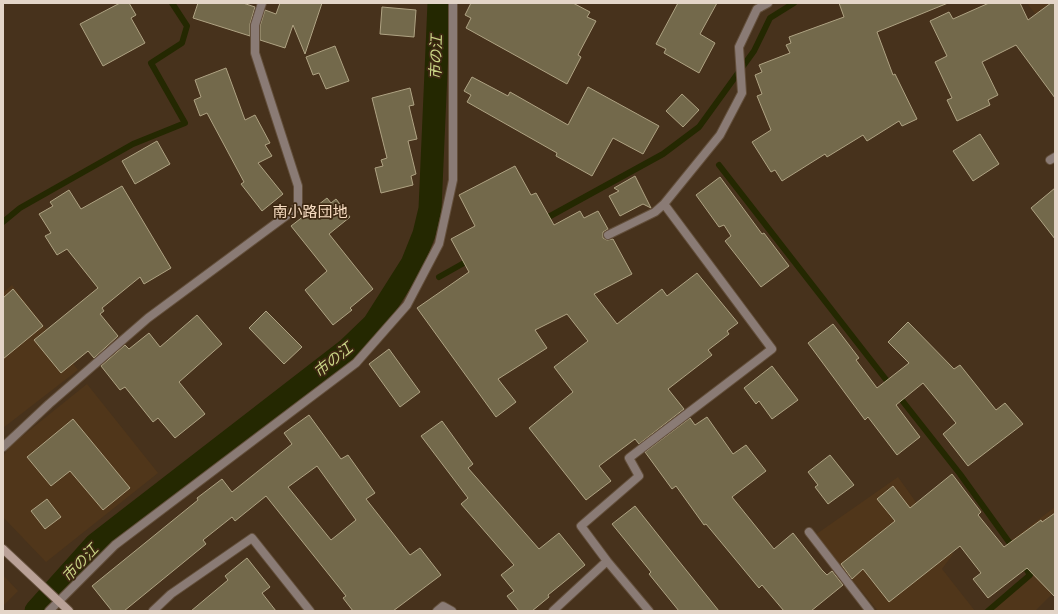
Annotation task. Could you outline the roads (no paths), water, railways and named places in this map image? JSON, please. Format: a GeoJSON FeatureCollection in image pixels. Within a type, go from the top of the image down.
{"type":"FeatureCollection","features":[{"type":"Feature","properties":{"kind":"street"},"geometry":{"type":"LineString","coordinates":[[3,448],[33,418],[148,318],[298,207],[298,186],[255,53],[255,25],[262,3]]}},
{"type":"Feature","properties":{"kind":"street"},"geometry":{"type":"LineString","coordinates":[[50,611],[58,601],[115,545],[356,363],[407,305],[439,244],[453,180],[453,3]]}},
{"type":"Feature","properties":{"kind":"street"},"geometry":{"type":"LineString","coordinates":[[608,235],[655,212],[664,204],[720,135],[742,93],[739,47],[757,9],[768,3]]}},
{"type":"Feature","properties":{"kind":"street"},"geometry":{"type":"LineString","coordinates":[[649,611],[607,561],[582,526],[639,476],[629,458],[772,349],[664,204]]}},
{"type":"Feature","properties":{"kind":"street"},"geometry":{"type":"LineString","coordinates":[[809,532],[870,611]]}},
{"type":"Feature","properties":{"kind":"street"},"geometry":{"type":"LineString","coordinates":[[153,611],[170,594],[252,538],[310,611]]}},
{"type":"Feature","properties":{"kind":"street"},"geometry":{"type":"LineString","coordinates":[[3,549],[69,611]]}},
{"type":"Feature","properties":{"kind":"street"},"geometry":{"type":"LineString","coordinates":[[553,611],[607,561]]}},
{"type":"Feature","properties":{"kind":"street"},"geometry":{"type":"LineString","coordinates":[[437,611],[444,606],[452,611]]}},
{"type":"Feature","properties":{"kind":"waterway"},"geometry":{"type":"LineString","coordinates":[[3,222],[20,208],[133,144],[185,123],[151,63],[182,43],[187,26],[172,3]]}},
{"type":"Feature","properties":{"kind":"waterway","name":"市の江"},"geometry":{"type":"LineString","coordinates":[[36,611],[96,544],[348,349],[374,324],[412,264],[424,234],[430,209],[439,3]]}},
{"type":"Feature","properties":{"kind":"waterway"},"geometry":{"type":"LineString","coordinates":[[543,220],[663,154],[699,127],[754,51],[770,18],[794,3]]}},
{"type":"Feature","properties":{"kind":"waterway"},"geometry":{"type":"LineString","coordinates":[[719,165],[891,386]]}},
{"type":"Feature","properties":{"kind":"waterway"},"geometry":{"type":"LineString","coordinates":[[439,277],[471,259]]}},
{"type":"Feature","properties":{"kind":"waterway"},"geometry":{"type":"LineString","coordinates":[[897,394],[960,474],[1014,549]]}},
{"type":"Feature","properties":{"kind":"waterway"},"geometry":{"type":"LineString","coordinates":[[988,611],[1030,575],[1022,562]]}},
{"type":"Feature","properties":{"kind":"district","name":"南小路団地"},"geometry":{"type":"Point","coordinates":[310,212]}}]}
